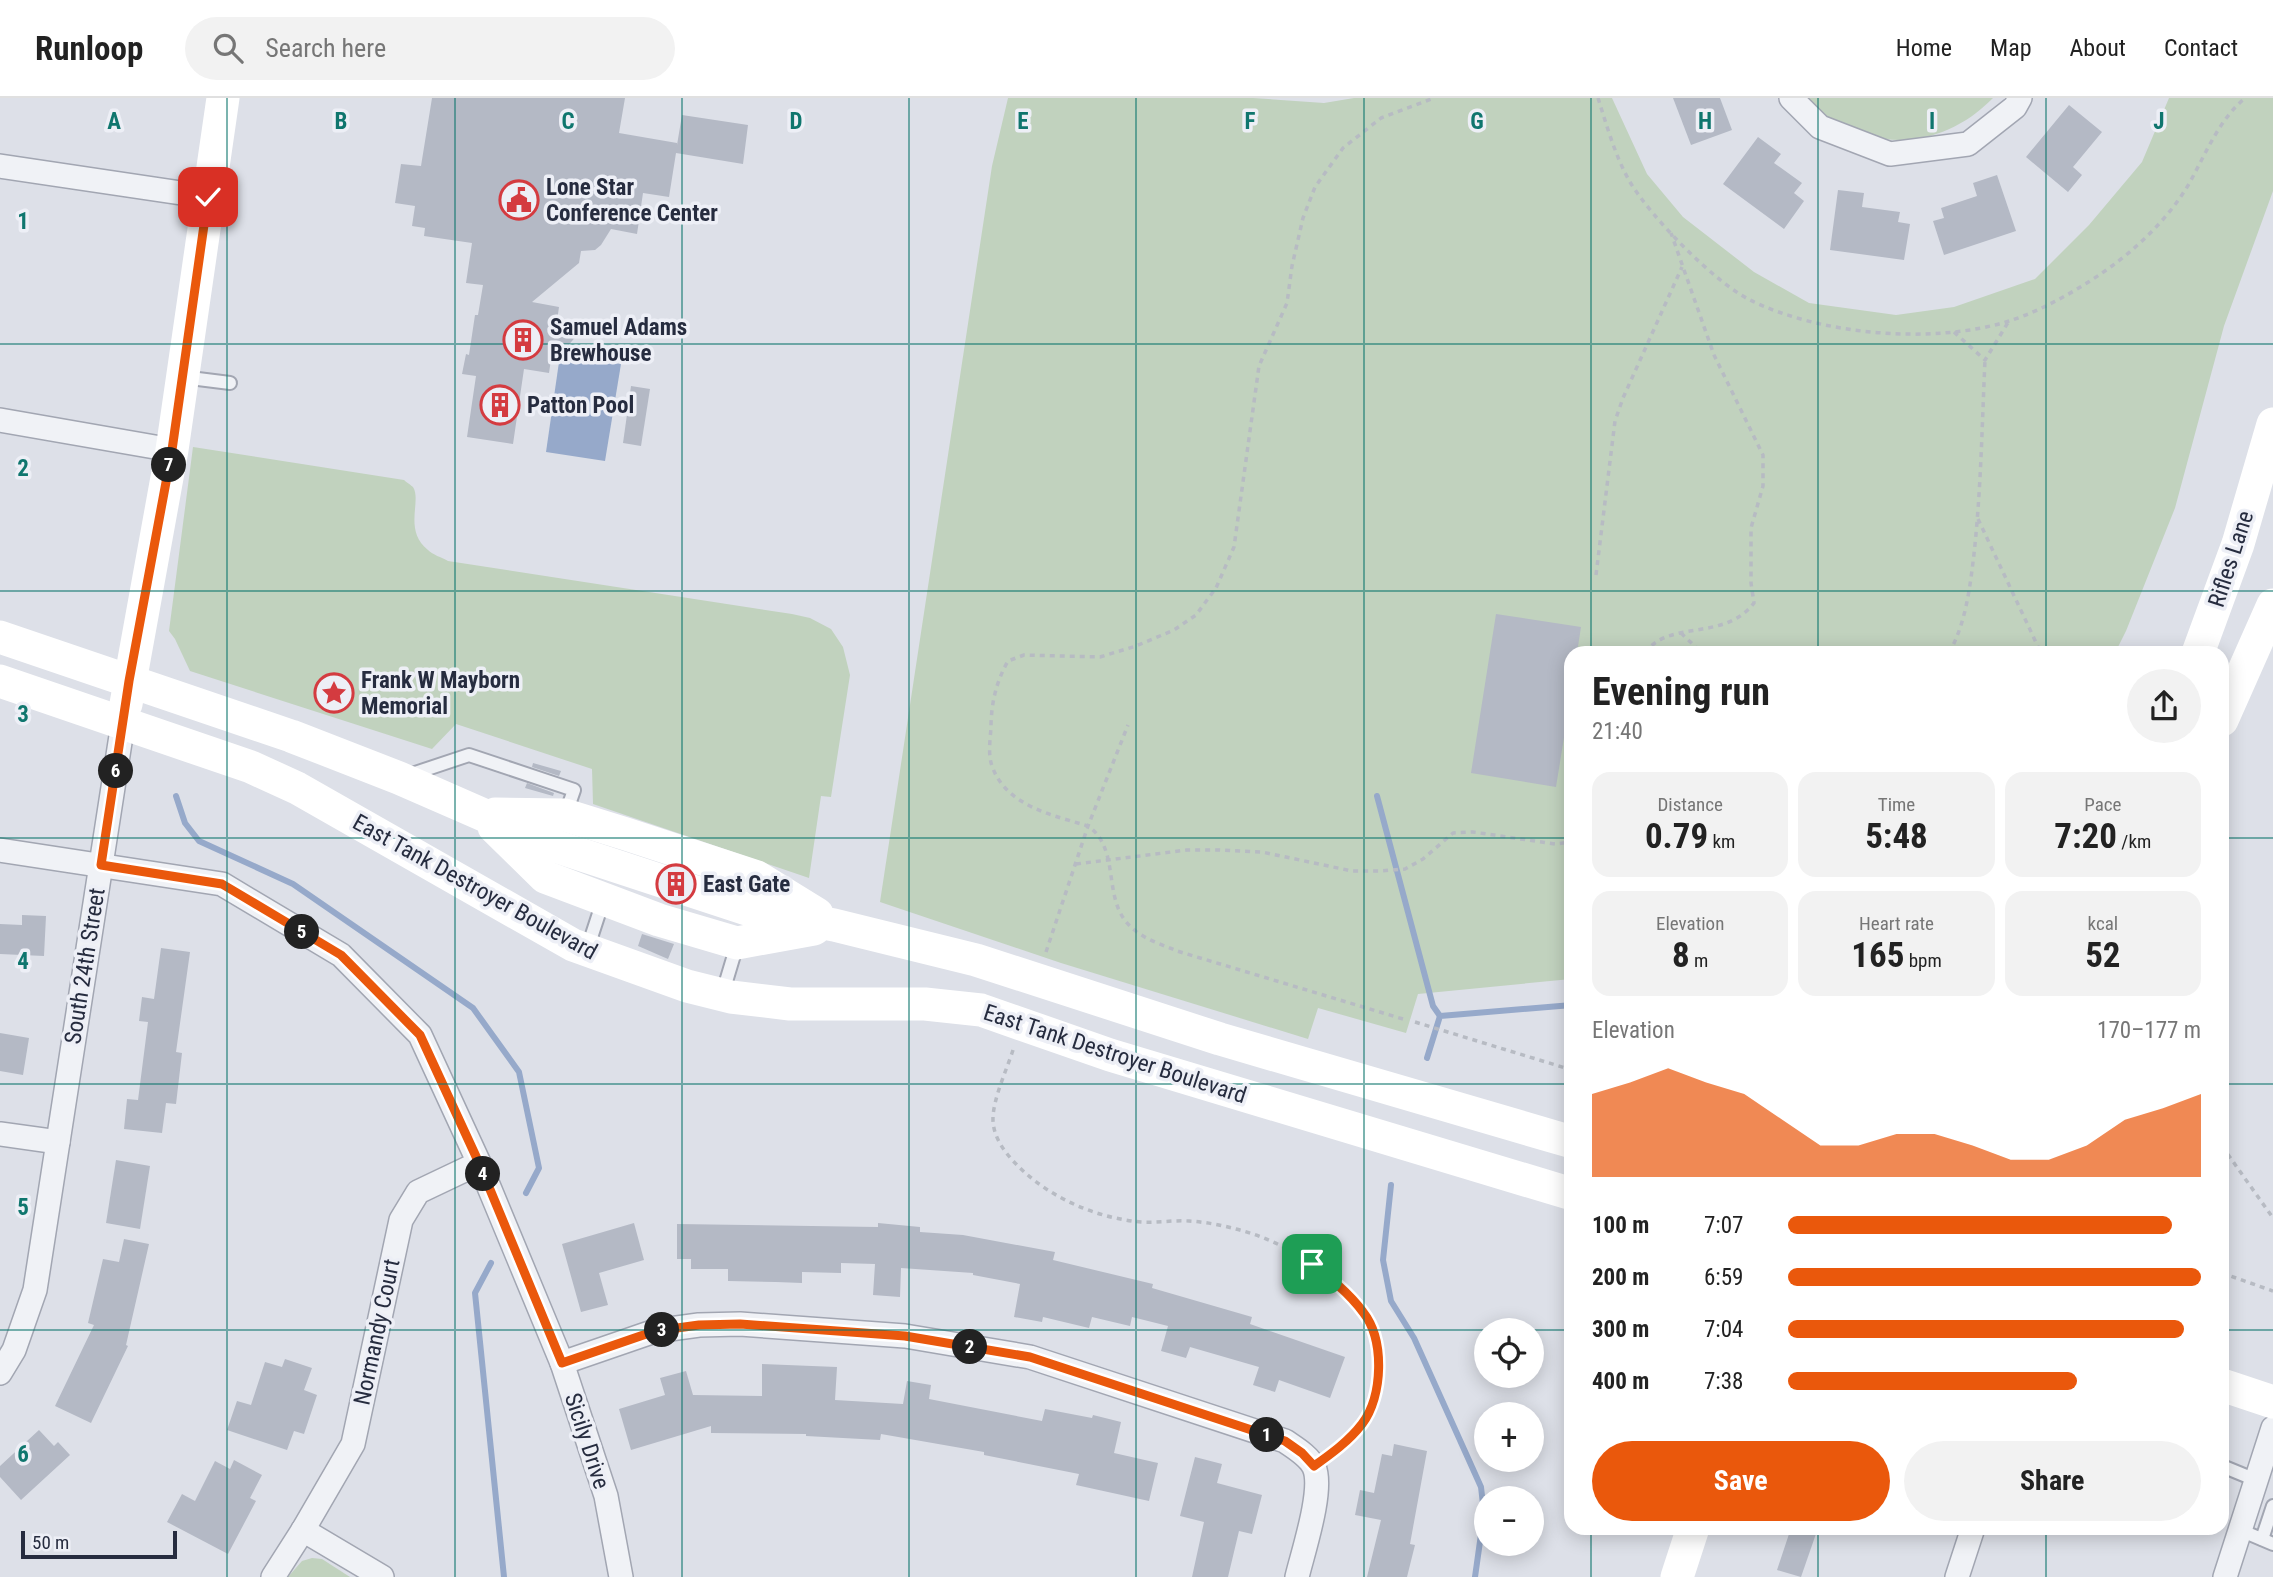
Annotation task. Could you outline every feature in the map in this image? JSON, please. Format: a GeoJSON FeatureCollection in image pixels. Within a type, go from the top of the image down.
{"type":"FeatureCollection","features":[{"type":"Feature","properties":{"kind":"street","name":"South 24th Street"},"geometry":{"type":"LineString","coordinates":[[0,1373],[14,1350],[35,1290],[129,681],[172,450],[223,98]]}},
{"type":"Feature","properties":{"kind":"street"},"geometry":{"type":"LineString","coordinates":[[1791,98],[1819,127],[1890,154],[1968,144],[2015,107],[2020,98]]}},
{"type":"Feature","properties":{"kind":"street"},"geometry":{"type":"LineString","coordinates":[[0,166],[208,197]]}},
{"type":"Feature","properties":{"kind":"street"},"geometry":{"type":"LineString","coordinates":[[0,420],[172,450]]}},
{"type":"Feature","properties":{"kind":"street","name":"Rifles Lane"},"geometry":{"type":"LineString","coordinates":[[2201,646],[2238,544],[2273,424]]}},
{"type":"Feature","properties":{"kind":"street"},"geometry":{"type":"LineString","coordinates":[[2229,704],[2273,605]]}},
{"type":"Feature","properties":{"kind":"street"},"geometry":{"type":"LineString","coordinates":[[0,637],[291,736],[399,778]]}},
{"type":"Feature","properties":{"kind":"street","name":"East Tank Destroyer Boulevard"},"geometry":{"type":"LineString","coordinates":[[0,681],[251,767],[297,788],[573,945],[687,986],[722,995],[790,1004],[925,1004],[981,1010],[1110,1055],[1564,1192]]}},
{"type":"Feature","properties":{"kind":"street","name":"East Tank Destroyer Boulevard"},"geometry":{"type":"LineString","coordinates":[[399,778],[555,846],[748,906],[976,960],[1220,1039],[1564,1140]]}},
{"type":"Feature","properties":{"kind":"street","name":"Sicily Drive"},"geometry":{"type":"LineString","coordinates":[[0,850],[222,884],[341,955],[420,1035],[479,1163],[562,1363],[606,1496],[621,1577]]}},
{"type":"Feature","properties":{"kind":"street"},"geometry":{"type":"LineString","coordinates":[[0,1134],[58,1142]]}},
{"type":"Feature","properties":{"kind":"street","name":"Normandy Court"},"geometry":{"type":"LineString","coordinates":[[273,1577],[353,1444],[401,1220],[418,1192],[479,1163]]}},
{"type":"Feature","properties":{"kind":"street"},"geometry":{"type":"LineString","coordinates":[[562,1363],[655,1331],[699,1325],[740,1324],[905,1336],[1030,1357],[1285,1441],[1302,1453],[1314,1466],[1318,1486],[1297,1577]]}},
{"type":"Feature","properties":{"kind":"street"},"geometry":{"type":"LineString","coordinates":[[2229,1387],[2273,1402]]}},
{"type":"Feature","properties":{"kind":"street"},"geometry":{"type":"LineString","coordinates":[[2225,1577],[2273,1428]]}},
{"type":"Feature","properties":{"kind":"street"},"geometry":{"type":"LineString","coordinates":[[303,1530],[382,1577]]}},
{"type":"Feature","properties":{"kind":"street"},"geometry":{"type":"LineString","coordinates":[[1678,1577],[1691,1535]]}},
{"type":"Feature","properties":{"kind":"street"},"geometry":{"type":"LineString","coordinates":[[1957,1577],[1971,1535]]}},
{"type":"Feature","properties":{"kind":"lane"},"geometry":{"type":"LineString","coordinates":[[182,377],[230,383]]}},
{"type":"Feature","properties":{"kind":"lane"},"geometry":{"type":"LineString","coordinates":[[399,778],[469,755],[574,790],[555,846]]}},
{"type":"Feature","properties":{"kind":"lane"},"geometry":{"type":"LineString","coordinates":[[587,951],[616,864]]}},
{"type":"Feature","properties":{"kind":"lane"},"geometry":{"type":"LineString","coordinates":[[722,995],[748,906]]}},
{"type":"Feature","properties":{"kind":"lane"},"geometry":{"type":"LineString","coordinates":[[2229,1469],[2256,1480]]}},
{"type":"Feature","properties":{"kind":"lane"},"geometry":{"type":"LineString","coordinates":[[2240,1530],[2267,1542],[2273,1506]]}},
{"type":"Feature","properties":{"kind":"path"},"geometry":{"type":"LineString","coordinates":[[1404,1019],[1177,951],[1144,937],[1128,925],[1118,909],[1109,860],[1097,832],[1023,803],[1004,789],[991,765],[991,718],[997,680],[1007,661],[1024,655],[1100,657],[1136,646],[1174,630],[1196,615],[1216,588],[1234,547],[1259,366],[1287,303],[1303,218],[1315,187],[1343,148],[1381,118],[1434,98]]}},
{"type":"Feature","properties":{"kind":"path"},"geometry":{"type":"LineString","coordinates":[[1598,98],[1612,144],[1630,181],[1657,219],[1716,275],[1749,299],[1801,319],[1846,329],[1896,333],[1954,332],[2009,321],[2096,277],[2165,219],[2189,184],[2218,130],[2245,98]]}},
{"type":"Feature","properties":{"kind":"path"},"geometry":{"type":"LineString","coordinates":[[1650,646],[1653,642],[1681,633],[1727,625],[1745,615],[1754,603],[1751,583],[1751,528],[1763,486],[1763,455],[1714,355],[1670,233]]}},
{"type":"Feature","properties":{"kind":"path"},"geometry":{"type":"LineString","coordinates":[[1596,575],[1615,421],[1682,267]]}},
{"type":"Feature","properties":{"kind":"path"},"geometry":{"type":"LineString","coordinates":[[1952,646],[1963,619],[1970,586],[1978,519],[1985,360],[2009,321]]}},
{"type":"Feature","properties":{"kind":"path"},"geometry":{"type":"LineString","coordinates":[[1954,332],[1985,360]]}},
{"type":"Feature","properties":{"kind":"path"},"geometry":{"type":"LineString","coordinates":[[1978,519],[2038,646]]}},
{"type":"Feature","properties":{"kind":"path"},"geometry":{"type":"LineString","coordinates":[[1681,633],[1695,646]]}},
{"type":"Feature","properties":{"kind":"path"},"geometry":{"type":"LineString","coordinates":[[1046,952],[1088,827],[1128,725]]}},
{"type":"Feature","properties":{"kind":"path"},"geometry":{"type":"LineString","coordinates":[[1076,864],[1187,849],[1218,849],[1262,852],[1352,871],[1405,870],[1423,859],[1453,833],[1473,832],[1555,844],[1564,843]]}},
{"type":"Feature","properties":{"kind":"path"},"geometry":{"type":"LineString","coordinates":[[1415,1022],[1564,1068]]}},
{"type":"Feature","properties":{"kind":"path"},"geometry":{"type":"LineString","coordinates":[[1014,1048],[994,1109],[993,1121],[996,1135],[1005,1153],[1033,1179],[1065,1200],[1116,1218],[1143,1222],[1202,1223],[1256,1235],[1312,1264],[1348,1294],[1364,1313],[1375,1336],[1378,1361],[1371,1408],[1363,1423],[1340,1447],[1314,1466]]}},
{"type":"Feature","properties":{"kind":"path"},"geometry":{"type":"LineString","coordinates":[[2229,1156],[2273,1218]]}},
{"type":"Feature","properties":{"kind":"path"},"geometry":{"type":"LineString","coordinates":[[2229,1275],[2273,1291]]}},
{"type":"Feature","properties":{"kind":"green space"},"geometry":{"type":"Polygon","coordinates":[[[1008,98],[1253,98],[1324,103],[1354,98],[1612,98],[1647,174],[1683,217],[1754,272],[1809,303],[1896,315],[1954,307],[2035,279],[2089,225],[2142,162],[2169,98],[2273,98],[2273,191],[2224,326],[2175,508],[2118,646],[1564,646],[1564,980],[1418,994],[1406,1033],[1318,1008],[1308,1039],[1061,963],[880,902],[992,166],[1008,98]]]}},
{"type":"Feature","properties":{"kind":"green space"},"geometry":{"type":"Polygon","coordinates":[[[1805,98],[1993,98],[1948,130],[1899,140],[1850,130],[1805,98]]]}},
{"type":"Feature","properties":{"kind":"green space"},"geometry":{"type":"Polygon","coordinates":[[[193,447],[404,480],[413,487],[415,493],[416,534],[430,552],[448,561],[792,614],[810,618],[831,629],[843,647],[850,675],[831,797],[821,796],[809,878],[593,804],[592,769],[456,724],[432,749],[190,671],[169,631],[193,447]]]}},
{"type":"Feature","properties":{"kind":"green space"},"geometry":{"type":"Polygon","coordinates":[[[322,1559],[350,1577],[288,1577],[302,1561],[322,1559]]]}},
{"type":"Feature","properties":{"kind":"water"},"geometry":{"type":"Polygon","coordinates":[[[560,355],[621,364],[605,461],[546,452],[560,355]]]}},
{"type":"Feature","properties":{"kind":"building","name":"Lone Star Conference Center"},"geometry":{"type":"Polygon","coordinates":[[[432,98],[625,98],[619,133],[677,145],[682,115],[748,125],[743,164],[676,153],[669,197],[643,193],[637,234],[611,229],[601,245],[595,250],[581,251],[579,263],[532,302],[559,307],[557,321],[579,324],[578,334],[566,348],[553,346],[549,373],[524,369],[513,444],[467,437],[476,376],[462,374],[466,354],[469,355],[483,285],[466,283],[472,243],[424,236],[425,228],[412,226],[415,206],[395,203],[401,164],[421,166],[432,98]]]}},
{"type":"Feature","properties":{"kind":"building"},"geometry":{"type":"Polygon","coordinates":[[[1673,98],[1720,98],[1732,130],[1691,145],[1673,98]]]}},
{"type":"Feature","properties":{"kind":"building"},"geometry":{"type":"Polygon","coordinates":[[[2069,105],[2102,132],[2073,167],[2082,175],[2068,192],[2026,157],[2069,105]]]}},
{"type":"Feature","properties":{"kind":"building"},"geometry":{"type":"Polygon","coordinates":[[[1758,137],[1781,154],[1774,163],[1802,183],[1794,193],[1804,201],[1784,229],[1723,184],[1758,137]]]}},
{"type":"Feature","properties":{"kind":"building"},"geometry":{"type":"Polygon","coordinates":[[[1997,175],[2016,231],[1944,255],[1933,221],[1944,218],[1941,208],[1977,196],[1973,183],[1997,175]]]}},
{"type":"Feature","properties":{"kind":"building"},"geometry":{"type":"Polygon","coordinates":[[[1838,190],[1864,193],[1862,207],[1900,212],[1898,222],[1910,224],[1904,260],[1830,250],[1838,190]]]}},
{"type":"Feature","properties":{"kind":"building"},"geometry":{"type":"Polygon","coordinates":[[[631,386],[650,389],[641,446],[623,443],[631,386]]]}},
{"type":"Feature","properties":{"kind":"building"},"geometry":{"type":"Polygon","coordinates":[[[1496,614],[1581,627],[1578,646],[1564,646],[1564,738],[1556,787],[1471,773],[1496,614]]]}},
{"type":"Feature","properties":{"kind":"building"},"geometry":{"type":"Polygon","coordinates":[[[533,763],[561,771],[559,776],[532,767],[533,763]]]}},
{"type":"Feature","properties":{"kind":"building"},"geometry":{"type":"Polygon","coordinates":[[[527,783],[554,793],[553,796],[525,788],[527,783]]]}},
{"type":"Feature","properties":{"kind":"building"},"geometry":{"type":"Polygon","coordinates":[[[22,915],[46,916],[44,956],[0,954],[0,924],[22,925],[22,915]]]}},
{"type":"Feature","properties":{"kind":"building"},"geometry":{"type":"Polygon","coordinates":[[[642,934],[674,944],[668,959],[638,946],[642,934]]]}},
{"type":"Feature","properties":{"kind":"building"},"geometry":{"type":"Polygon","coordinates":[[[161,948],[190,952],[176,1052],[182,1053],[176,1104],[166,1103],[162,1133],[124,1129],[127,1099],[138,1100],[148,1022],[139,1021],[142,997],[154,999],[161,948]]]}},
{"type":"Feature","properties":{"kind":"building"},"geometry":{"type":"Polygon","coordinates":[[[0,1033],[29,1038],[23,1075],[0,1071],[0,1033]]]}},
{"type":"Feature","properties":{"kind":"building"},"geometry":{"type":"Polygon","coordinates":[[[116,1160],[150,1166],[140,1229],[106,1223],[116,1160]]]}},
{"type":"Feature","properties":{"kind":"building"},"geometry":{"type":"Polygon","coordinates":[[[634,1223],[644,1260],[599,1273],[608,1305],[581,1312],[562,1244],[634,1223]]]}},
{"type":"Feature","properties":{"kind":"building"},"geometry":{"type":"Polygon","coordinates":[[[878,1223],[920,1227],[920,1232],[963,1235],[1055,1252],[1053,1260],[1153,1284],[1152,1288],[1252,1317],[1250,1324],[1345,1357],[1330,1398],[1279,1380],[1275,1392],[1253,1385],[1259,1367],[1190,1347],[1186,1358],[1161,1351],[1168,1326],[1132,1317],[1130,1326],[1092,1317],[1089,1328],[1043,1317],[1042,1322],[1014,1317],[1020,1284],[973,1273],[901,1268],[900,1297],[873,1295],[875,1264],[841,1263],[841,1273],[802,1272],[802,1283],[728,1281],[728,1269],[691,1269],[691,1259],[677,1259],[677,1224],[878,1227],[878,1223]]]}},
{"type":"Feature","properties":{"kind":"building"},"geometry":{"type":"Polygon","coordinates":[[[124,1239],[149,1244],[126,1345],[128,1346],[91,1423],[55,1406],[94,1325],[88,1323],[103,1259],[119,1262],[124,1239]]]}},
{"type":"Feature","properties":{"kind":"building"},"geometry":{"type":"Polygon","coordinates":[[[285,1359],[312,1368],[304,1390],[317,1395],[304,1434],[294,1431],[287,1450],[227,1430],[237,1401],[251,1405],[265,1362],[282,1367],[285,1359]]]}},
{"type":"Feature","properties":{"kind":"building"},"geometry":{"type":"Polygon","coordinates":[[[762,1364],[837,1367],[835,1400],[903,1404],[907,1381],[931,1385],[929,1399],[1042,1421],[1045,1409],[1092,1418],[1093,1415],[1121,1422],[1114,1453],[1158,1463],[1149,1501],[1076,1485],[1079,1474],[984,1455],[984,1452],[881,1434],[880,1440],[806,1434],[711,1433],[711,1426],[631,1450],[619,1409],[665,1395],[660,1378],[686,1371],[693,1395],[762,1396],[762,1364]]]}},
{"type":"Feature","properties":{"kind":"building"},"geometry":{"type":"Polygon","coordinates":[[[39,1430],[54,1446],[58,1442],[70,1455],[21,1500],[0,1477],[0,1466],[39,1430]]]}},
{"type":"Feature","properties":{"kind":"building"},"geometry":{"type":"Polygon","coordinates":[[[1394,1444],[1427,1451],[1410,1544],[1415,1545],[1407,1577],[1367,1577],[1381,1520],[1355,1515],[1360,1490],[1374,1493],[1382,1454],[1392,1456],[1394,1444]]]}},
{"type":"Feature","properties":{"kind":"building"},"geometry":{"type":"Polygon","coordinates":[[[1195,1457],[1222,1464],[1217,1483],[1262,1495],[1252,1534],[1239,1531],[1228,1577],[1192,1577],[1204,1522],[1180,1516],[1195,1457]]]}},
{"type":"Feature","properties":{"kind":"building"},"geometry":{"type":"Polygon","coordinates":[[[234,1460],[262,1475],[250,1498],[256,1501],[228,1554],[167,1522],[182,1494],[195,1501],[215,1461],[230,1469],[234,1460]]]}},
{"type":"Feature","properties":{"kind":"building"},"geometry":{"type":"Polygon","coordinates":[[[1789,1535],[1816,1535],[1801,1577],[1777,1570],[1789,1535]]]}},
{"type":"Feature","properties":{"kind":"waterway"},"geometry":{"type":"LineString","coordinates":[[176,796],[185,823],[199,841],[293,884],[473,1008],[519,1072],[539,1168],[526,1193]]}},
{"type":"Feature","properties":{"kind":"waterway"},"geometry":{"type":"LineString","coordinates":[[1377,796],[1433,1006],[1440,1016]]}},
{"type":"Feature","properties":{"kind":"waterway"},"geometry":{"type":"LineString","coordinates":[[1427,1058],[1440,1016],[1564,1006]]}},
{"type":"Feature","properties":{"kind":"waterway"},"geometry":{"type":"LineString","coordinates":[[1391,1185],[1383,1260],[1391,1301],[1414,1338],[1481,1487],[1484,1513],[1475,1577]]}},
{"type":"Feature","properties":{"kind":"waterway"},"geometry":{"type":"LineString","coordinates":[[491,1263],[475,1293],[504,1577]]}},
{"type":"Feature","properties":{"kind":"place","name":"Lone Star Conference Center"},"geometry":{"type":"Point","coordinates":[519,200]}},
{"type":"Feature","properties":{"kind":"place","name":"Samuel Adams Brewhouse"},"geometry":{"type":"Point","coordinates":[523,340]}},
{"type":"Feature","properties":{"kind":"place","name":"Patton Pool"},"geometry":{"type":"Point","coordinates":[500,405]}},
{"type":"Feature","properties":{"kind":"place","name":"Frank W Mayborn Memorial"},"geometry":{"type":"Point","coordinates":[334,693]}},
{"type":"Feature","properties":{"kind":"place","name":"East Gate"},"geometry":{"type":"Point","coordinates":[676,884]}},
{"type":"Feature","properties":{"kind":"route"},"geometry":{"type":"LineString","coordinates":[[208,197],[172,450],[129,681],[101,865],[222,884],[341,955],[420,1035],[479,1163],[562,1363],[655,1331],[699,1325],[740,1324],[905,1336],[1030,1357],[1285,1441],[1314,1466],[1340,1447],[1363,1423],[1375,1395],[1378,1361],[1375,1336],[1364,1313],[1348,1294],[1312,1264]]}}]}
